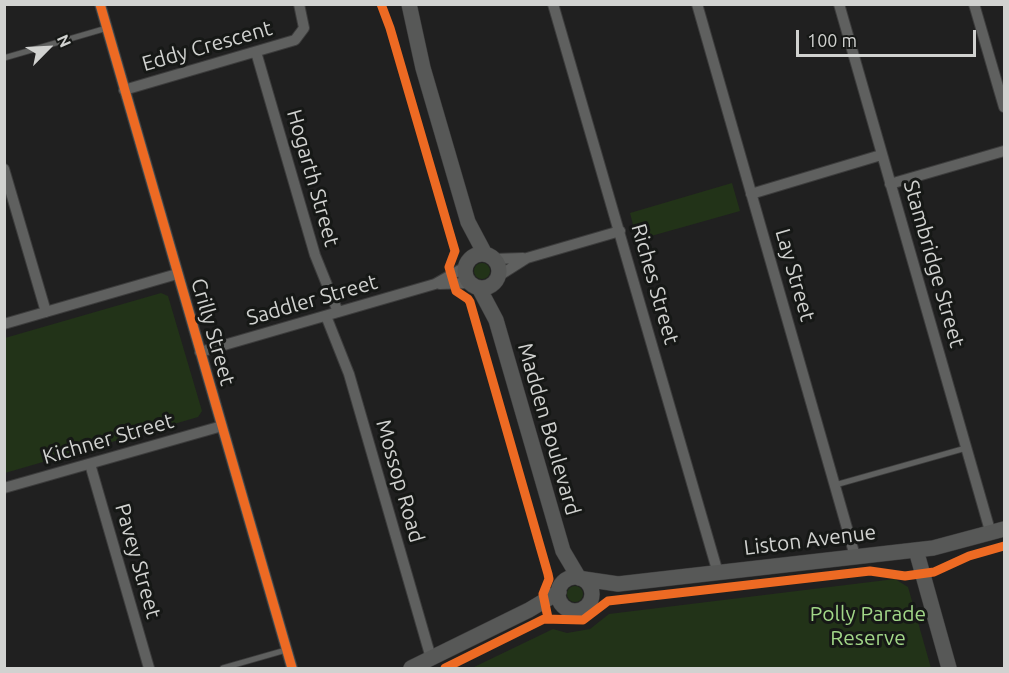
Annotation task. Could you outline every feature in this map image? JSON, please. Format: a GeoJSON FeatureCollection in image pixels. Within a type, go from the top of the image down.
{"type":"FeatureCollection","features":[{"type":"Feature","properties":{"kind":"street","name":"Crilly Street"},"geometry":{"type":"LineString","coordinates":[[100,4],[292,669]]}},
{"type":"Feature","properties":{"kind":"street","name":"Eddy Crescent"},"geometry":{"type":"LineString","coordinates":[[124,90],[292,42],[301,36],[304,25],[299,4]]}},
{"type":"Feature","properties":{"kind":"street"},"geometry":{"type":"LineString","coordinates":[[398,4],[423,68]]}},
{"type":"Feature","properties":{"kind":"street"},"geometry":{"type":"LineString","coordinates":[[409,4],[423,68],[478,260],[526,258],[620,231]]}},
{"type":"Feature","properties":{"kind":"street","name":"Lay Street"},"geometry":{"type":"LineString","coordinates":[[697,4],[855,556]]}},
{"type":"Feature","properties":{"kind":"street","name":"Stambridge Street"},"geometry":{"type":"LineString","coordinates":[[839,4],[967,448],[998,532]]}},
{"type":"Feature","properties":{"kind":"street"},"geometry":{"type":"LineString","coordinates":[[974,4],[1005,107]]}},
{"type":"Feature","properties":{"kind":"street","name":"Riches Street"},"geometry":{"type":"LineString","coordinates":[[554,5],[718,573]]}},
{"type":"Feature","properties":{"kind":"street","name":"Hogarth Street"},"geometry":{"type":"LineString","coordinates":[[256,52],[315,255],[338,312]]}},
{"type":"Feature","properties":{"kind":"street"},"geometry":{"type":"LineString","coordinates":[[890,184],[1005,151]]}},
{"type":"Feature","properties":{"kind":"street"},"geometry":{"type":"LineString","coordinates":[[751,194],[881,154]]}},
{"type":"Feature","properties":{"kind":"street"},"geometry":{"type":"LineString","coordinates":[[4,169],[46,312]]}},
{"type":"Feature","properties":{"kind":"street"},"geometry":{"type":"LineString","coordinates":[[474,285],[496,280],[526,258]]}},
{"type":"Feature","properties":{"kind":"street","name":"Saddler Street"},"geometry":{"type":"LineString","coordinates":[[200,352],[435,284],[478,260]]}},
{"type":"Feature","properties":{"kind":"street","name":"Madden Boulevard"},"geometry":{"type":"LineString","coordinates":[[496,320],[498,267],[478,260],[474,285],[496,320],[571,583]]}},
{"type":"Feature","properties":{"kind":"street"},"geometry":{"type":"LineString","coordinates":[[4,324],[177,274]]}},
{"type":"Feature","properties":{"kind":"street","name":"Saddler Street"},"geometry":{"type":"LineString","coordinates":[[435,284],[474,285]]}},
{"type":"Feature","properties":{"kind":"street","name":"Mossop Road"},"geometry":{"type":"LineString","coordinates":[[326,316],[349,374],[431,658]]}},
{"type":"Feature","properties":{"kind":"street","name":"Kichner Street"},"geometry":{"type":"LineString","coordinates":[[4,488],[222,426]]}},
{"type":"Feature","properties":{"kind":"street","name":"Pavey Street"},"geometry":{"type":"LineString","coordinates":[[90,464],[149,669]]}},
{"type":"Feature","properties":{"kind":"street","name":"Liston Avenue"},"geometry":{"type":"LineString","coordinates":[[571,583],[618,584],[916,550],[944,546],[998,532]]}},
{"type":"Feature","properties":{"kind":"street"},"geometry":{"type":"LineString","coordinates":[[916,550],[949,669]]}},
{"type":"Feature","properties":{"kind":"street"},"geometry":{"type":"LineString","coordinates":[[411,669],[529,610],[571,583],[591,588],[591,599],[584,608],[529,610]]}},
{"type":"Feature","properties":{"kind":"street"},"geometry":{"type":"LineString","coordinates":[[568,609],[561,602],[571,583]]}},
{"type":"Feature","properties":{"kind":"street","name":"Liston Avenue"},"geometry":{"type":"LineString","coordinates":[[591,599],[618,584]]}},
{"type":"Feature","properties":{"kind":"lane"},"geometry":{"type":"LineString","coordinates":[[4,58],[107,28]]}},
{"type":"Feature","properties":{"kind":"lane"},"geometry":{"type":"LineString","coordinates":[[835,485],[967,448]]}},
{"type":"Feature","properties":{"kind":"lane"},"geometry":{"type":"LineString","coordinates":[[223,669],[286,650]]}},
{"type":"Feature","properties":{"kind":"green space"},"geometry":{"type":"Polygon","coordinates":[[[732,183],[740,211],[637,240],[630,213],[732,183]]]}},
{"type":"Feature","properties":{"kind":"green space"},"geometry":{"type":"Polygon","coordinates":[[[479,263],[485,263],[490,271],[488,277],[479,279],[474,274],[474,268],[479,263]]]}},
{"type":"Feature","properties":{"kind":"green space"},"geometry":{"type":"Polygon","coordinates":[[[161,293],[168,296],[202,411],[198,417],[5,473],[5,338],[161,293]]]}},
{"type":"Feature","properties":{"kind":"green space","name":"Polly Parade Reserve"},"geometry":{"type":"Polygon","coordinates":[[[895,579],[908,587],[931,668],[472,668],[553,629],[567,633],[590,629],[609,614],[895,579]]]}},
{"type":"Feature","properties":{"kind":"green space"},"geometry":{"type":"Polygon","coordinates":[[[575,586],[581,588],[583,594],[581,600],[575,602],[569,600],[567,594],[569,588],[575,586]]]}},
{"type":"Feature","properties":{"kind":"cycle path"},"geometry":{"type":"LineString","coordinates":[[100,4],[292,668]]}},
{"type":"Feature","properties":{"kind":"cycle path"},"geometry":{"type":"LineString","coordinates":[[381,4],[455,251],[449,267],[456,291],[470,302],[548,574],[549,579],[543,594],[548,618]]}},
{"type":"Feature","properties":{"kind":"cycle path"},"geometry":{"type":"LineString","coordinates":[[445,668],[544,619],[583,620],[608,601],[870,571],[905,576],[934,572],[969,556],[1004,546]]}}]}
